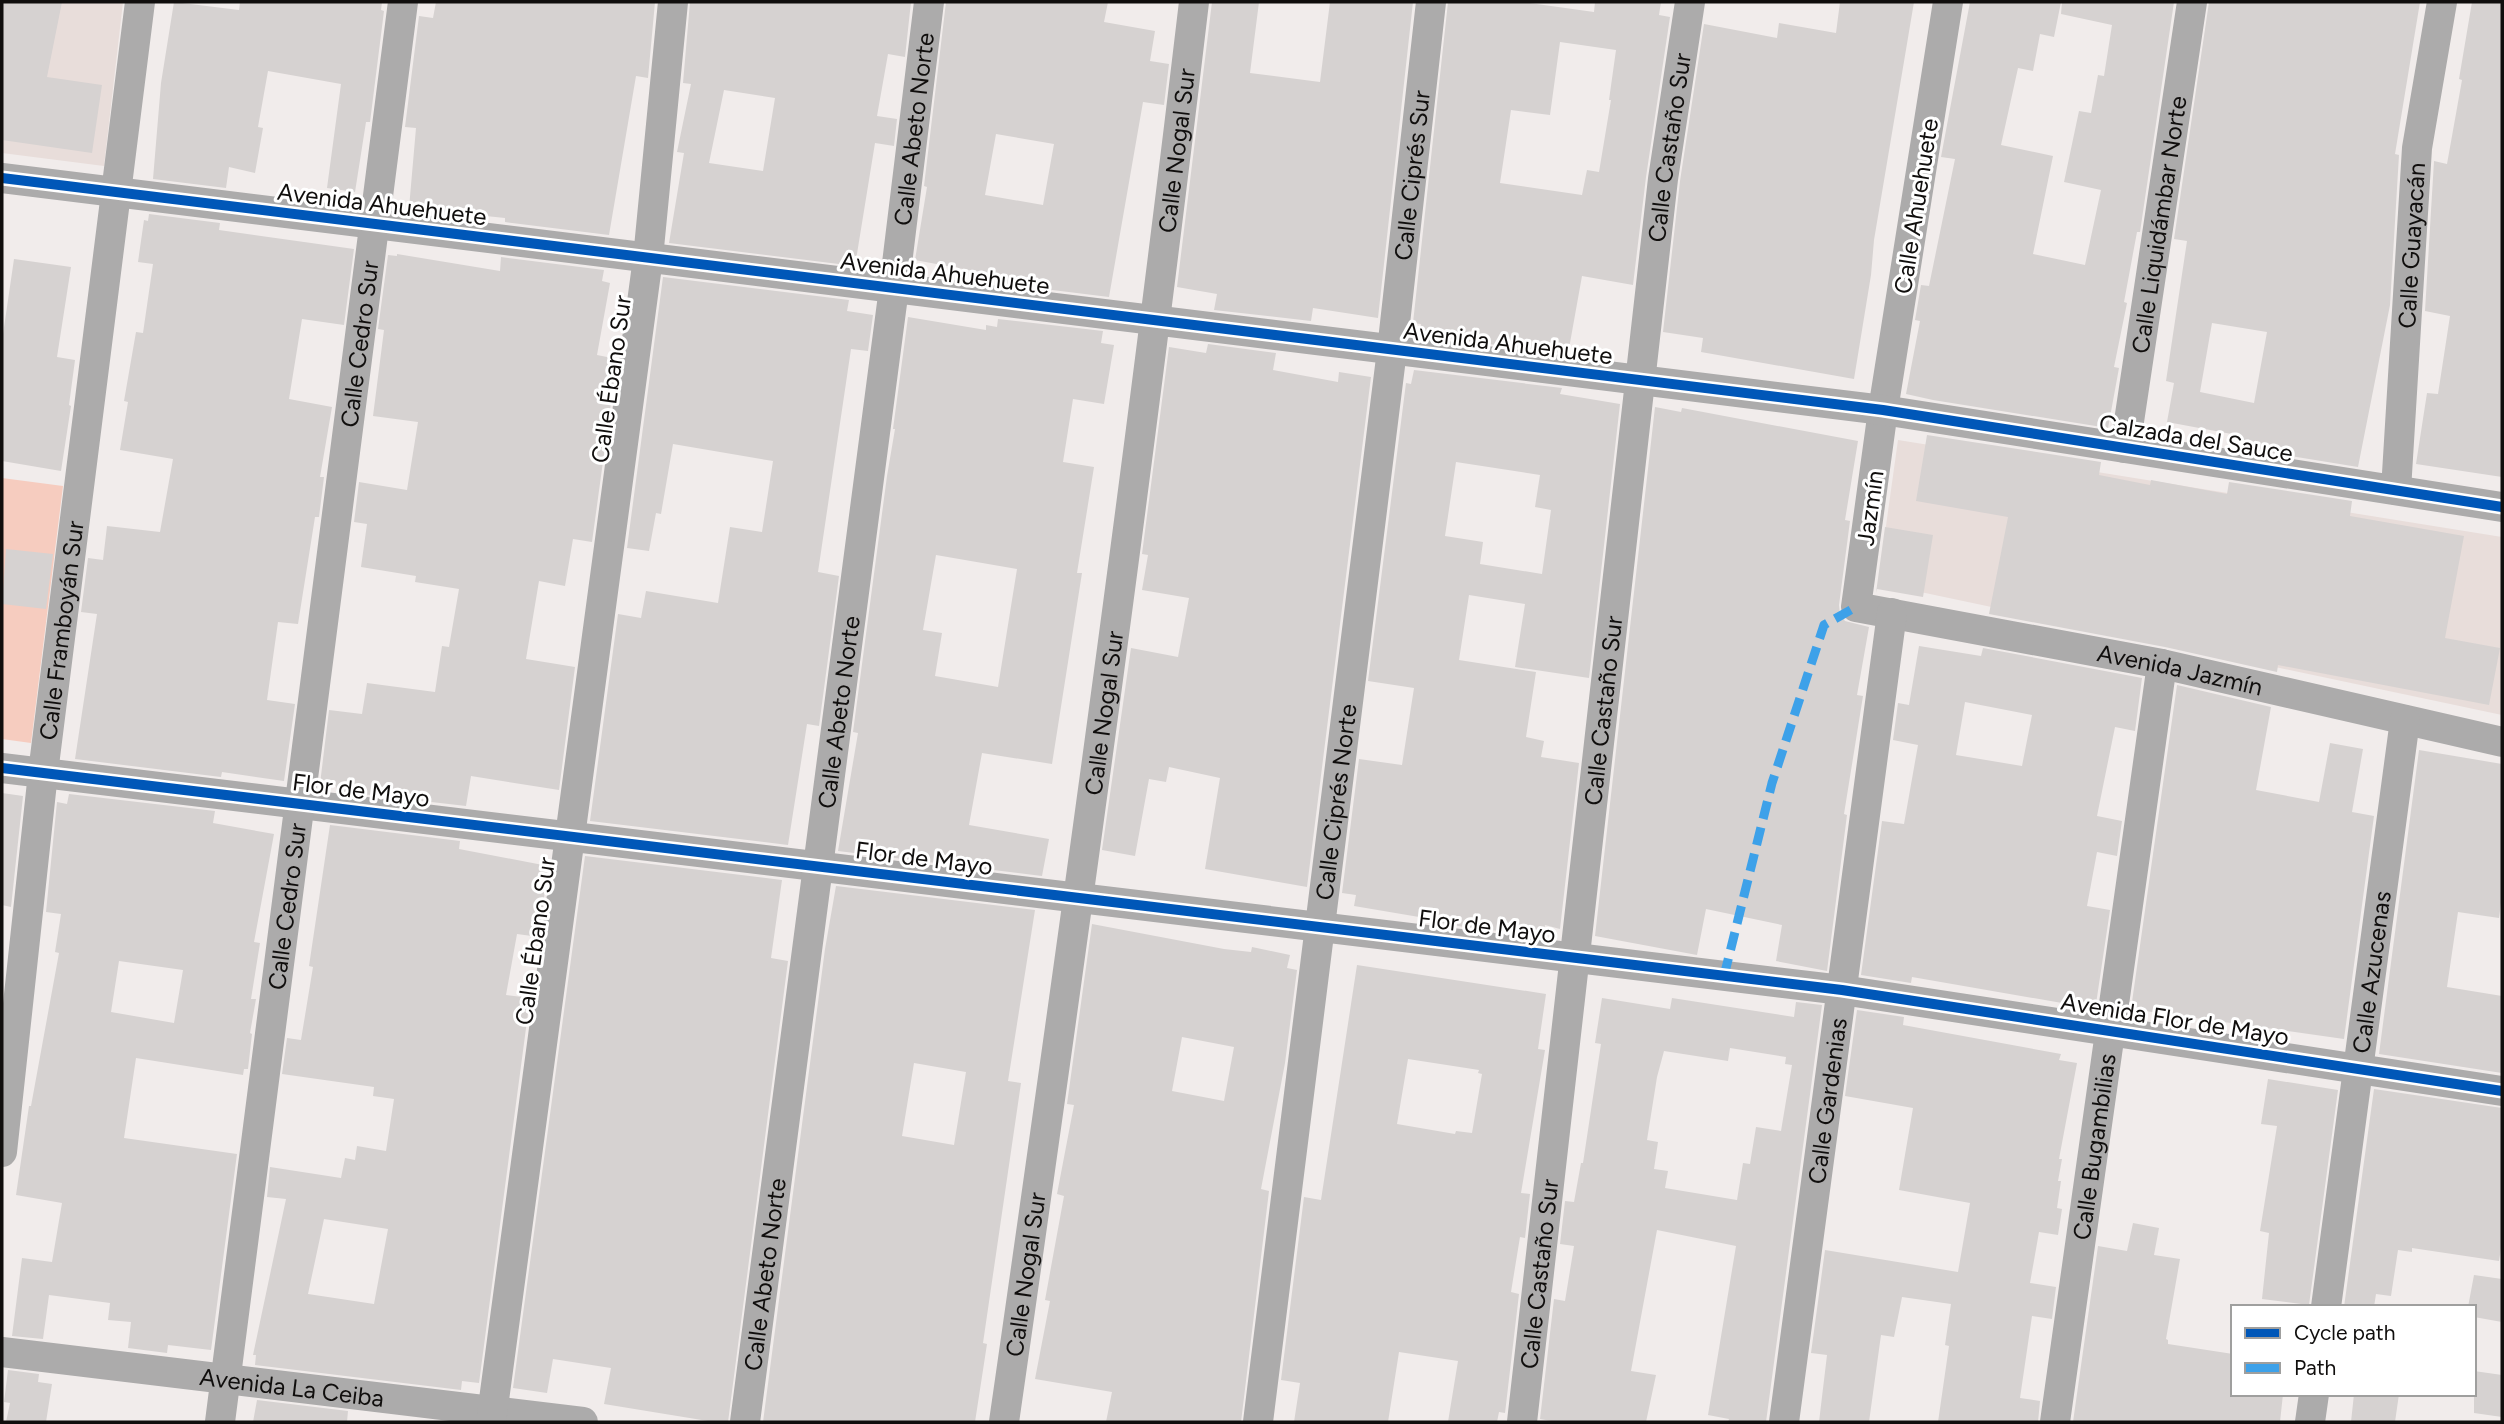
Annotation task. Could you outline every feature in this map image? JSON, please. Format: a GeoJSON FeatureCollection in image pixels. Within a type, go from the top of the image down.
{"type":"FeatureCollection","features":[{"type":"Feature","properties":{"kind":"street","name":"Calle Framboyán Sur"},"geometry":{"type":"LineString","coordinates":[[2,1152],[43,773],[140,2]]}},
{"type":"Feature","properties":{"kind":"street","name":"Calle Cedro Sur"},"geometry":{"type":"LineString","coordinates":[[220,1422],[403,2]]}},
{"type":"Feature","properties":{"kind":"street","name":"Calle Ébano Sur"},"geometry":{"type":"LineString","coordinates":[[491,1417],[649,258],[673,2]]}},
{"type":"Feature","properties":{"kind":"street","name":"Calle Abeto Norte"},"geometry":{"type":"LineString","coordinates":[[745,1422],[929,2]]}},
{"type":"Feature","properties":{"kind":"street","name":"Calle Nogal Sur"},"geometry":{"type":"LineString","coordinates":[[1004,1422],[1080,898],[1156,320],[1194,2]]}},
{"type":"Feature","properties":{"kind":"street","name":"Calle Ciprés Sur"},"geometry":{"type":"LineString","coordinates":[[1392,350],[1431,2]]}},
{"type":"Feature","properties":{"kind":"street","name":"Calle Castaño Sur"},"geometry":{"type":"LineString","coordinates":[[1522,1422],[1663,179],[1690,2]]}},
{"type":"Feature","properties":{"kind":"street","name":"Calle Ahuehuete"},"geometry":{"type":"LineString","coordinates":[[1883,410],[1948,2]]}},
{"type":"Feature","properties":{"kind":"street","name":"Calle Liquidámbar Norte"},"geometry":{"type":"LineString","coordinates":[[2125,448],[2192,2]]}},
{"type":"Feature","properties":{"kind":"street","name":"Calle Guayacán"},"geometry":{"type":"LineString","coordinates":[[2396,490],[2417,148],[2442,2]]}},
{"type":"Feature","properties":{"kind":"street","name":"Avenida Ahuehuete"},"geometry":{"type":"LineString","coordinates":[[2,178],[1883,410]]}},
{"type":"Feature","properties":{"kind":"street","name":"Calle Ciprés Norte"},"geometry":{"type":"LineString","coordinates":[[1258,1422],[1392,350]]}},
{"type":"Feature","properties":{"kind":"street","name":"Calzada del Sauce"},"geometry":{"type":"LineString","coordinates":[[1883,410],[2502,507]]}},
{"type":"Feature","properties":{"kind":"street","name":"Jazmín"},"geometry":{"type":"LineString","coordinates":[[1856,607],[1883,410]]}},
{"type":"Feature","properties":{"kind":"street","name":"Avenida Jazmín"},"geometry":{"type":"LineString","coordinates":[[1856,607],[2162,664],[2502,742]]}},
{"type":"Feature","properties":{"kind":"street","name":"Calle Gardenias"},"geometry":{"type":"LineString","coordinates":[[1784,1422],[1892,613]]}},
{"type":"Feature","properties":{"kind":"street","name":"Calle Bugambilias"},"geometry":{"type":"LineString","coordinates":[[2055,1422],[2162,664]]}},
{"type":"Feature","properties":{"kind":"street","name":"Calle Azucenas"},"geometry":{"type":"LineString","coordinates":[[2326,1305],[2404,720]]}},
{"type":"Feature","properties":{"kind":"street","name":"Flor de Mayo"},"geometry":{"type":"LineString","coordinates":[[2,768],[1842,990]]}},
{"type":"Feature","properties":{"kind":"street","name":"Avenida Flor de Mayo"},"geometry":{"type":"LineString","coordinates":[[1842,990],[2502,1091]]}},
{"type":"Feature","properties":{"kind":"street","name":"Avenida La Ceiba"},"geometry":{"type":"LineString","coordinates":[[2,1352],[226,1379],[491,1417],[583,1422]]}},
{"type":"Feature","properties":{"kind":"street"},"geometry":{"type":"LineString","coordinates":[[2310,1422],[2314,1396]]}},
{"type":"Feature","properties":{"kind":"shaded area"},"geometry":{"type":"Polygon","coordinates":[[[2,2],[123,2],[104,166],[2,153],[2,2]]]}},
{"type":"Feature","properties":{"kind":"shaded area"},"geometry":{"type":"Polygon","coordinates":[[[1898,440],[2502,537],[2502,715],[1878,583],[1898,440]]]}},
{"type":"Feature","properties":{"kind":"shaded area"},"geometry":{"type":"Polygon","coordinates":[[[2,478],[63,486],[31,743],[2,739],[2,478]]]}},
{"type":"Feature","properties":{"kind":"building"},"geometry":{"type":"Polygon","coordinates":[[[2,2],[62,2],[47,77],[102,85],[92,153],[2,140],[2,2]]]}},
{"type":"Feature","properties":{"kind":"building"},"geometry":{"type":"Polygon","coordinates":[[[174,2],[239,10],[240,2],[382,2],[381,10],[384,11],[370,122],[366,122],[355,192],[327,188],[341,84],[268,71],[258,127],[263,128],[255,173],[229,167],[226,188],[153,179],[161,83],[174,2]]]}},
{"type":"Feature","properties":{"kind":"building"},"geometry":{"type":"Polygon","coordinates":[[[436,2],[655,2],[648,78],[636,76],[609,235],[505,222],[505,218],[409,208],[416,128],[405,127],[419,16],[433,18],[436,2]]]}},
{"type":"Feature","properties":{"kind":"building"},"geometry":{"type":"Polygon","coordinates":[[[690,2],[911,2],[905,57],[888,54],[877,116],[897,119],[894,146],[875,143],[855,266],[669,243],[684,153],[677,152],[691,84],[683,83],[690,2]],[[724,90],[709,163],[763,171],[775,98],[724,90]]]}},
{"type":"Feature","properties":{"kind":"building"},"geometry":{"type":"Polygon","coordinates":[[[946,2],[1108,2],[1104,22],[1155,31],[1150,61],[1169,64],[1164,105],[1143,102],[1109,297],[1005,284],[1006,277],[915,260],[927,187],[924,186],[946,2]],[[996,134],[985,195],[1043,205],[1054,144],[996,134]]]}},
{"type":"Feature","properties":{"kind":"building"},"geometry":{"type":"Polygon","coordinates":[[[1212,2],[1259,2],[1250,73],[1320,82],[1330,2],[1413,2],[1378,318],[1313,308],[1311,321],[1214,310],[1217,294],[1177,287],[1212,2]]]}},
{"type":"Feature","properties":{"kind":"building"},"geometry":{"type":"Polygon","coordinates":[[[1448,2],[1522,2],[1594,12],[1595,2],[1661,2],[1659,15],[1670,17],[1633,285],[1582,276],[1568,354],[1419,335],[1421,324],[1413,323],[1448,2]],[[1560,42],[1550,115],[1511,110],[1500,183],[1582,195],[1587,170],[1599,172],[1616,50],[1560,42]]]}},
{"type":"Feature","properties":{"kind":"building"},"geometry":{"type":"Polygon","coordinates":[[[1840,2],[1914,2],[1854,379],[1701,352],[1703,338],[1663,332],[1680,181],[1704,24],[1777,38],[1779,23],[1836,33],[1840,2]]]}},
{"type":"Feature","properties":{"kind":"building"},"geometry":{"type":"Polygon","coordinates":[[[1970,2],[2061,2],[2054,37],[2040,34],[2033,71],[2018,68],[2001,145],[2053,156],[2033,254],[2085,265],[2101,190],[2064,182],[2079,111],[2091,113],[2098,75],[2104,76],[2112,25],[2061,14],[2062,2],[2174,2],[2140,232],[2137,232],[2124,302],[2127,303],[2114,367],[2119,368],[2108,428],[1906,394],[1920,321],[1915,320],[1921,285],[1929,286],[1955,159],[1941,157],[1970,2]]]}},
{"type":"Feature","properties":{"kind":"building"},"geometry":{"type":"Polygon","coordinates":[[[2209,2],[2420,2],[2395,154],[2399,155],[2390,305],[2358,467],[2235,447],[2237,435],[2167,422],[2174,383],[2166,381],[2187,241],[2174,239],[2209,2]],[[2212,323],[2200,392],[2254,403],[2267,332],[2212,323]]]}},
{"type":"Feature","properties":{"kind":"building"},"geometry":{"type":"Polygon","coordinates":[[[2472,2],[2502,2],[2502,477],[2416,464],[2427,393],[2438,394],[2450,316],[2425,311],[2434,161],[2447,164],[2472,2]]]}},
{"type":"Feature","properties":{"kind":"building"},"geometry":{"type":"Polygon","coordinates":[[[149,214],[220,223],[219,230],[354,249],[344,325],[302,319],[289,399],[332,407],[320,477],[324,477],[319,517],[315,517],[298,624],[278,622],[267,700],[295,704],[284,781],[222,772],[221,777],[75,759],[97,614],[81,612],[88,558],[103,560],[107,526],[160,532],[173,459],[120,450],[128,402],[124,401],[136,332],[143,333],[153,264],[138,262],[144,220],[148,221],[149,214]]]}},
{"type":"Feature","properties":{"kind":"building"},"geometry":{"type":"Polygon","coordinates":[[[397,254],[500,271],[501,257],[604,270],[602,281],[610,283],[597,355],[617,359],[592,542],[573,539],[565,586],[539,581],[526,659],[575,667],[559,790],[471,776],[466,806],[336,791],[336,786],[320,784],[329,710],[362,714],[367,683],[435,692],[442,646],[449,647],[459,589],[415,582],[416,576],[361,567],[367,524],[354,522],[359,482],[407,490],[418,422],[373,416],[384,330],[378,329],[388,255],[397,254]]]}},
{"type":"Feature","properties":{"kind":"building"},"geometry":{"type":"Polygon","coordinates":[[[14,259],[71,267],[57,357],[75,360],[61,471],[2,461],[2,341],[14,259]]]}},
{"type":"Feature","properties":{"kind":"building"},"geometry":{"type":"Polygon","coordinates":[[[663,277],[849,300],[847,311],[873,315],[868,351],[851,349],[818,572],[839,576],[819,726],[807,724],[788,845],[590,821],[618,614],[641,618],[646,591],[718,603],[730,527],[762,532],[773,461],[673,444],[661,514],[656,513],[649,551],[627,548],[663,277]]]}},
{"type":"Feature","properties":{"kind":"building"},"geometry":{"type":"Polygon","coordinates":[[[908,317],[986,330],[986,325],[997,327],[998,319],[1103,331],[1101,343],[1114,345],[1104,404],[1073,399],[1063,462],[1094,467],[1077,573],[1082,573],[1052,764],[982,753],[969,825],[1049,839],[1042,876],[838,851],[858,733],[853,732],[908,317]],[[936,555],[923,630],[942,633],[935,676],[998,687],[1017,569],[936,555]]]}},
{"type":"Feature","properties":{"kind":"building"},"geometry":{"type":"Polygon","coordinates":[[[1208,344],[1276,353],[1273,370],[1338,382],[1339,372],[1371,377],[1307,887],[1205,869],[1220,778],[1169,767],[1166,782],[1149,779],[1135,856],[1102,850],[1131,648],[1178,657],[1189,598],[1142,590],[1148,555],[1142,554],[1169,347],[1206,353],[1208,344]]]}},
{"type":"Feature","properties":{"kind":"building"},"geometry":{"type":"Polygon","coordinates":[[[1414,370],[1562,388],[1560,394],[1620,404],[1589,678],[1515,667],[1525,604],[1469,595],[1459,660],[1536,672],[1526,737],[1544,741],[1541,757],[1579,763],[1560,929],[1545,925],[1543,936],[1464,927],[1354,906],[1356,895],[1342,893],[1359,759],[1402,765],[1414,688],[1368,681],[1406,383],[1411,384],[1414,370]],[[1456,462],[1445,536],[1483,542],[1480,564],[1542,574],[1551,510],[1535,507],[1540,475],[1456,462]]]}},
{"type":"Feature","properties":{"kind":"building"},"geometry":{"type":"Polygon","coordinates":[[[1655,407],[1681,412],[1682,408],[1858,441],[1845,520],[1850,521],[1839,605],[1840,614],[1845,621],[1869,627],[1857,695],[1863,696],[1844,814],[1847,815],[1827,971],[1776,961],[1782,925],[1706,909],[1697,955],[1595,936],[1655,407]]]}},
{"type":"Feature","properties":{"kind":"building"},"geometry":{"type":"Polygon","coordinates":[[[1927,435],[2101,462],[2099,475],[2150,485],[2151,480],[2227,494],[2229,482],[2352,501],[2350,516],[2464,536],[2445,638],[2500,648],[2489,705],[2278,665],[2277,672],[2165,647],[1989,614],[2008,517],[1916,501],[1927,435]]]}},
{"type":"Feature","properties":{"kind":"building"},"geometry":{"type":"Polygon","coordinates":[[[1885,527],[1933,535],[1923,597],[1877,589],[1876,593],[1885,527]]]}},
{"type":"Feature","properties":{"kind":"building"},"geometry":{"type":"Polygon","coordinates":[[[6,549],[53,554],[46,609],[2,604],[6,549]]]}},
{"type":"Feature","properties":{"kind":"building"},"geometry":{"type":"Polygon","coordinates":[[[1919,646],[1981,656],[1983,648],[2142,678],[2135,731],[2115,727],[2097,816],[2122,821],[2117,856],[2097,852],[2087,906],[2110,910],[2096,1004],[2086,1003],[2085,1007],[1912,977],[1911,983],[1861,975],[1882,821],[1904,824],[1918,745],[1893,740],[1898,703],[1909,705],[1919,646]],[[1965,702],[1956,755],[2022,766],[2032,715],[1965,702]]]}},
{"type":"Feature","properties":{"kind":"building"},"geometry":{"type":"Polygon","coordinates":[[[2177,685],[2271,707],[2256,790],[2319,802],[2330,743],[2363,749],[2352,812],[2374,816],[2344,1039],[2131,1009],[2177,685]]]}},
{"type":"Feature","properties":{"kind":"building"},"geometry":{"type":"Polygon","coordinates":[[[2419,750],[2502,764],[2502,895],[2499,918],[2458,912],[2447,987],[2502,996],[2502,1073],[2379,1054],[2419,750]]]}},
{"type":"Feature","properties":{"kind":"building"},"geometry":{"type":"Polygon","coordinates":[[[2,793],[23,796],[11,907],[2,905],[2,793]]]}},
{"type":"Feature","properties":{"kind":"building"},"geometry":{"type":"Polygon","coordinates":[[[69,794],[215,811],[213,823],[274,834],[254,942],[260,943],[251,999],[256,999],[250,1033],[248,1069],[244,1069],[243,1075],[136,1058],[124,1138],[237,1154],[211,1350],[168,1345],[167,1353],[128,1348],[131,1322],[108,1320],[110,1303],[49,1295],[43,1339],[12,1336],[22,1258],[52,1262],[62,1203],[16,1195],[29,1106],[59,953],[55,952],[61,914],[46,912],[57,802],[67,804],[69,794]],[[119,961],[111,1012],[174,1023],[183,970],[119,961]]]}},
{"type":"Feature","properties":{"kind":"building"},"geometry":{"type":"Polygon","coordinates":[[[330,825],[460,841],[459,849],[548,866],[539,937],[517,934],[506,995],[530,998],[479,1383],[462,1381],[461,1390],[255,1365],[256,1355],[253,1355],[286,1199],[267,1197],[270,1167],[341,1178],[345,1158],[355,1160],[357,1146],[386,1151],[394,1099],[373,1096],[374,1087],[282,1074],[287,1038],[301,1040],[313,967],[309,966],[330,825]],[[324,1219],[308,1294],[374,1304],[388,1229],[324,1219]]]}},
{"type":"Feature","properties":{"kind":"building"},"geometry":{"type":"Polygon","coordinates":[[[585,856],[782,880],[771,958],[788,961],[728,1422],[604,1404],[611,1368],[553,1359],[547,1393],[513,1388],[585,856]]]}},
{"type":"Feature","properties":{"kind":"building"},"geometry":{"type":"Polygon","coordinates":[[[836,886],[1035,910],[1008,1081],[1021,1083],[983,1343],[987,1344],[975,1422],[763,1422],[825,949],[836,886]],[[914,1063],[902,1136],[954,1145],[966,1072],[914,1063]]]}},
{"type":"Feature","properties":{"kind":"building"},"geometry":{"type":"Polygon","coordinates":[[[1092,924],[1224,949],[1251,952],[1252,947],[1290,955],[1287,968],[1297,970],[1285,1063],[1261,1189],[1269,1191],[1241,1422],[1106,1422],[1112,1392],[1035,1379],[1050,1301],[1045,1300],[1064,1196],[1057,1194],[1074,1105],[1067,1104],[1092,924]],[[1182,1037],[1172,1091],[1224,1101],[1234,1047],[1182,1037]]]}},
{"type":"Feature","properties":{"kind":"building"},"geometry":{"type":"Polygon","coordinates":[[[1357,965],[1546,994],[1538,1049],[1545,1050],[1521,1193],[1530,1194],[1525,1238],[1520,1237],[1511,1292],[1519,1294],[1505,1413],[1499,1412],[1497,1422],[1448,1422],[1458,1361],[1399,1352],[1388,1422],[1294,1422],[1300,1383],[1281,1380],[1304,1197],[1321,1200],[1357,965]],[[1408,1059],[1397,1124],[1455,1134],[1456,1131],[1472,1133],[1482,1074],[1478,1073],[1479,1070],[1408,1059]]]}},
{"type":"Feature","properties":{"kind":"building"},"geometry":{"type":"Polygon","coordinates":[[[1602,998],[1670,1009],[1672,998],[1794,1017],[1796,1002],[1822,1005],[1766,1422],[1728,1422],[1729,1419],[1708,1415],[1736,1246],[1657,1230],[1631,1371],[1656,1375],[1646,1422],[1557,1422],[1540,1419],[1554,1299],[1565,1301],[1574,1246],[1560,1244],[1565,1201],[1574,1202],[1583,1163],[1601,1044],[1595,1043],[1602,998]],[[1730,1048],[1728,1061],[1664,1051],[1647,1140],[1658,1142],[1654,1169],[1668,1171],[1665,1188],[1737,1200],[1743,1163],[1750,1164],[1756,1127],[1781,1131],[1792,1065],[1785,1064],[1786,1057],[1730,1048]]]}},
{"type":"Feature","properties":{"kind":"building"},"geometry":{"type":"Polygon","coordinates":[[[1857,1010],[1904,1017],[1903,1025],[2061,1054],[2059,1060],[2077,1063],[2059,1159],[2062,1159],[2057,1208],[2062,1209],[2058,1235],[2039,1232],[2030,1283],[2056,1287],[2052,1319],[2032,1316],[2020,1398],[2040,1401],[2038,1422],[1938,1422],[1949,1346],[1945,1345],[1951,1304],[1902,1297],[1894,1337],[1881,1335],[1869,1422],[1819,1422],[1827,1355],[1811,1353],[1825,1250],[1958,1272],[1970,1203],[1899,1190],[1913,1108],[1845,1096],[1857,1010]]]}},
{"type":"Feature","properties":{"kind":"building"},"geometry":{"type":"Polygon","coordinates":[[[2268,1079],[2338,1090],[2309,1305],[2262,1299],[2269,1233],[2260,1231],[2277,1126],[2261,1124],[2268,1079]]]}},
{"type":"Feature","properties":{"kind":"building"},"geometry":{"type":"Polygon","coordinates":[[[2374,1089],[2502,1108],[2502,1242],[2499,1261],[2412,1248],[2412,1252],[2398,1250],[2391,1296],[2376,1294],[2374,1305],[2344,1305],[2374,1089]]]}},
{"type":"Feature","properties":{"kind":"building"},"geometry":{"type":"Polygon","coordinates":[[[2133,1223],[2159,1228],[2154,1255],[2180,1259],[2166,1339],[2168,1344],[2231,1354],[2231,1396],[2283,1396],[2280,1422],[2073,1422],[2098,1246],[2127,1251],[2133,1223]]]}},
{"type":"Feature","properties":{"kind":"building"},"geometry":{"type":"Polygon","coordinates":[[[2474,1275],[2502,1279],[2502,1322],[2476,1317],[2476,1305],[2468,1305],[2474,1275]]]}},
{"type":"Feature","properties":{"kind":"building"},"geometry":{"type":"Polygon","coordinates":[[[8,1370],[39,1374],[38,1382],[52,1384],[46,1422],[6,1422],[10,1403],[4,1402],[8,1370]]]}},
{"type":"Feature","properties":{"kind":"building"},"geometry":{"type":"Polygon","coordinates":[[[2476,1371],[2502,1375],[2502,1417],[2474,1413],[2476,1371]]]}},
{"type":"Feature","properties":{"kind":"building"},"geometry":{"type":"Polygon","coordinates":[[[2354,1396],[2399,1396],[2395,1422],[2351,1422],[2354,1396]]]}},
{"type":"Feature","properties":{"kind":"building"},"geometry":{"type":"Polygon","coordinates":[[[257,1400],[348,1411],[347,1422],[253,1422],[257,1400]]]}},
{"type":"Feature","properties":{"kind":"marked path"},"geometry":{"type":"LineString","coordinates":[[1724,976],[1772,783],[1824,625],[1856,607]]}},
{"type":"Feature","properties":{"kind":"cycle path"},"geometry":{"type":"LineString","coordinates":[[2,178],[1883,410],[2502,507]]}},
{"type":"Feature","properties":{"kind":"cycle path"},"geometry":{"type":"LineString","coordinates":[[2,768],[1842,990],[2502,1091]]}}]}
